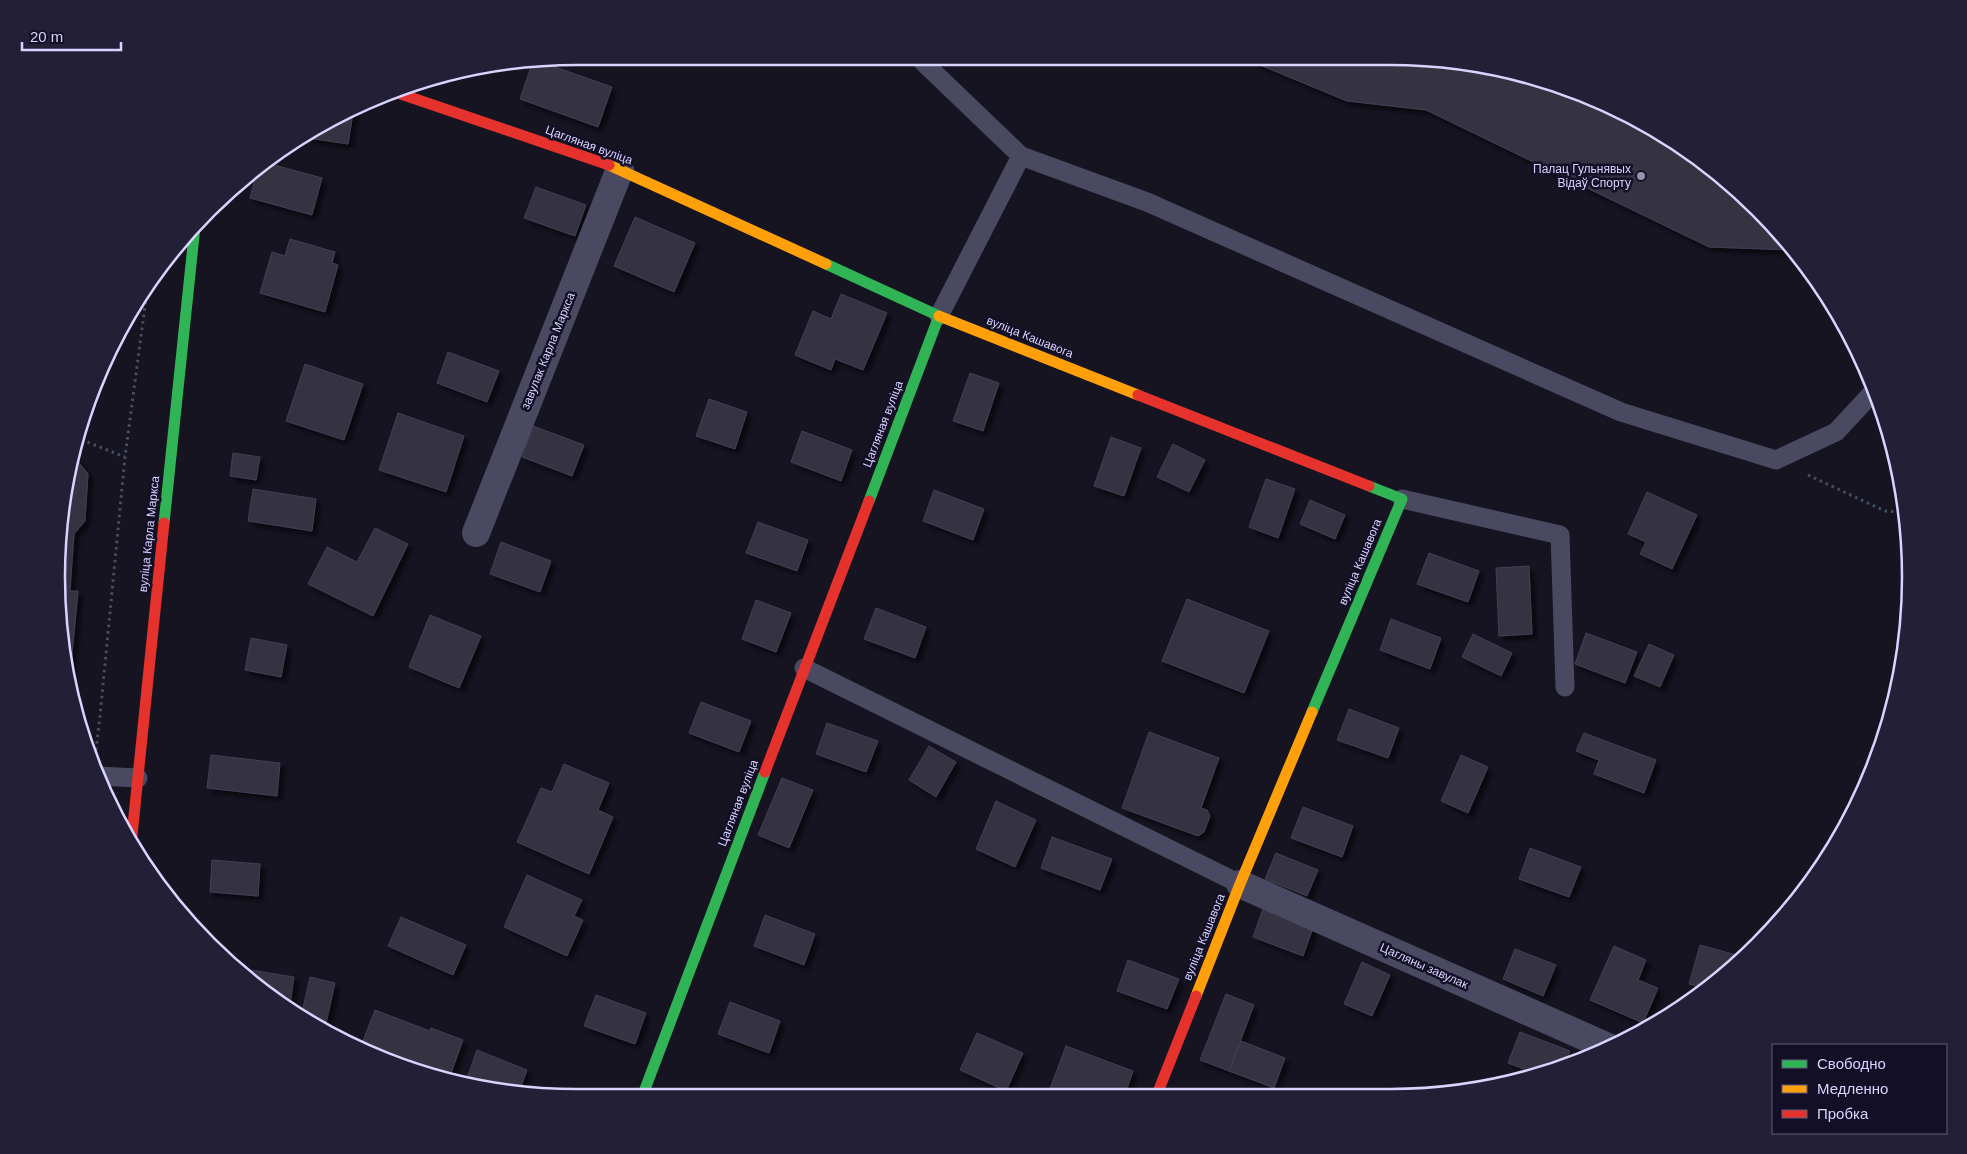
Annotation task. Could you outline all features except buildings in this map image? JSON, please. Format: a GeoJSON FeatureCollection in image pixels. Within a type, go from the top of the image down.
{"type":"FeatureCollection","features":[{"type":"Feature","properties":{"kind":"street","name":"Цагляная вуліца"},"geometry":{"type":"LineString","coordinates":[[404,95],[620,170],[939,316],[645,1089]]}},
{"type":"Feature","properties":{"kind":"street","name":"завулак Карла Маркса"},"geometry":{"type":"LineString","coordinates":[[476,534],[620,170]]}},
{"type":"Feature","properties":{"kind":"street","name":"вуліца Карла Маркса"},"geometry":{"type":"LineString","coordinates":[[133,832],[194,237]]}},
{"type":"Feature","properties":{"kind":"street","name":"вуліца Кашавога"},"geometry":{"type":"LineString","coordinates":[[939,316],[1402,499],[1240,884],[1159,1089]]}},
{"type":"Feature","properties":{"kind":"street","name":"Цагляны завулак"},"geometry":{"type":"LineString","coordinates":[[1240,884],[1600,1043]]}},
{"type":"Feature","properties":{"kind":"lane"},"geometry":{"type":"LineString","coordinates":[[928,65],[1021,156],[1147,202],[1621,412],[1776,460],[1836,432],[1869,396]]}},
{"type":"Feature","properties":{"kind":"lane"},"geometry":{"type":"LineString","coordinates":[[939,316],[1021,156]]}},
{"type":"Feature","properties":{"kind":"lane"},"geometry":{"type":"LineString","coordinates":[[1402,499],[1560,536],[1565,687]]}},
{"type":"Feature","properties":{"kind":"lane"},"geometry":{"type":"LineString","coordinates":[[804,668],[1240,884]]}},
{"type":"Feature","properties":{"kind":"lane"},"geometry":{"type":"LineString","coordinates":[[106,776],[138,778]]}},
{"type":"Feature","properties":{"kind":"path"},"geometry":{"type":"LineString","coordinates":[[96,751],[124,457],[145,302]]}},
{"type":"Feature","properties":{"kind":"path"},"geometry":{"type":"LineString","coordinates":[[83,440],[124,457]]}},
{"type":"Feature","properties":{"kind":"path"},"geometry":{"type":"LineString","coordinates":[[1776,460],[1886,511],[1898,512]]}},
{"type":"Feature","properties":{"kind":"traffic: fast"},"geometry":{"type":"LineString","coordinates":[[164,523],[194,237]]}},
{"type":"Feature","properties":{"kind":"traffic: fast"},"geometry":{"type":"LineString","coordinates":[[826,264],[939,316],[869,501]]}},
{"type":"Feature","properties":{"kind":"traffic: fast"},"geometry":{"type":"LineString","coordinates":[[1312,712],[1402,499],[1369,486]]}},
{"type":"Feature","properties":{"kind":"traffic: fast"},"geometry":{"type":"LineString","coordinates":[[645,1089],[765,772]]}},
{"type":"Feature","properties":{"kind":"traffic: slow"},"geometry":{"type":"LineString","coordinates":[[609,165],[826,264]]}},
{"type":"Feature","properties":{"kind":"traffic: slow"},"geometry":{"type":"LineString","coordinates":[[939,316],[1138,395]]}},
{"type":"Feature","properties":{"kind":"traffic: slow"},"geometry":{"type":"LineString","coordinates":[[1196,996],[1240,884],[1312,712]]}},
{"type":"Feature","properties":{"kind":"traffic: jam"},"geometry":{"type":"LineString","coordinates":[[404,95],[609,165]]}},
{"type":"Feature","properties":{"kind":"traffic: jam"},"geometry":{"type":"LineString","coordinates":[[1138,395],[1369,486]]}},
{"type":"Feature","properties":{"kind":"traffic: jam"},"geometry":{"type":"LineString","coordinates":[[765,772],[869,501]]}},
{"type":"Feature","properties":{"kind":"traffic: jam"},"geometry":{"type":"LineString","coordinates":[[133,830],[164,523]]}},
{"type":"Feature","properties":{"kind":"traffic: jam"},"geometry":{"type":"LineString","coordinates":[[1159,1089],[1196,996]]}},
{"type":"Feature","properties":{"kind":"place","name":"Палац Гульнявых Відаў Спорту"},"geometry":{"type":"Point","coordinates":[1641,176]}}]}
